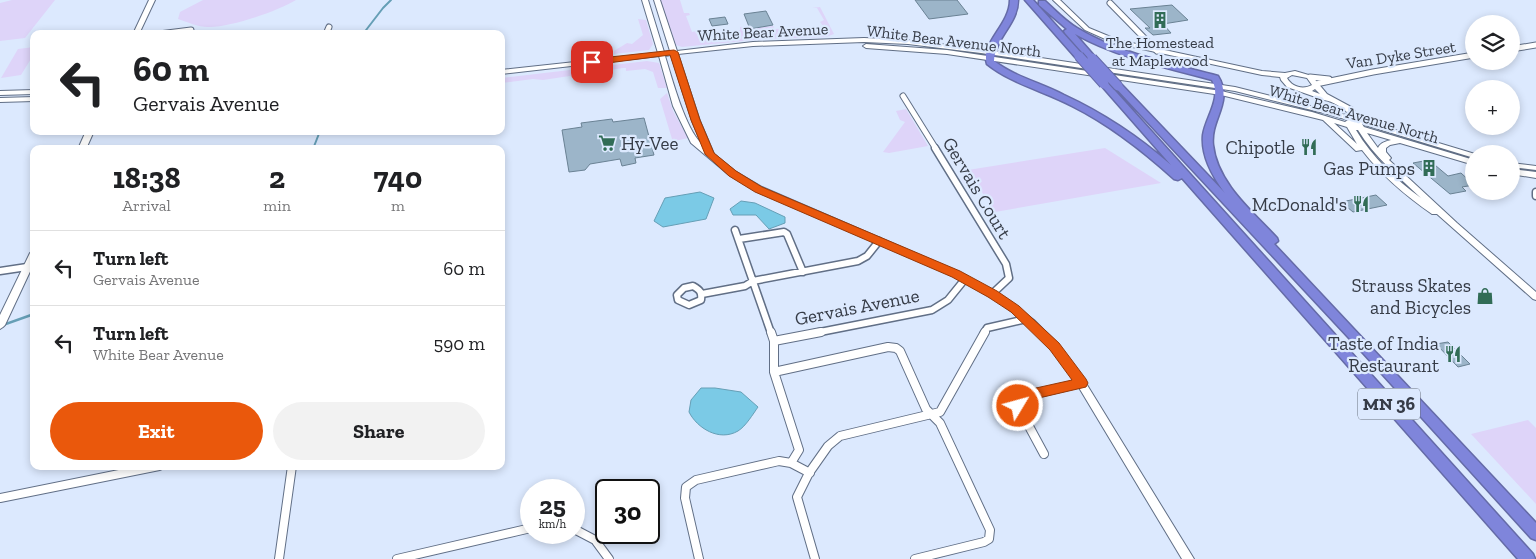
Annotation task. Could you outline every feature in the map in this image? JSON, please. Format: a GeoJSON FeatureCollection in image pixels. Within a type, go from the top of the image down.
{"type":"FeatureCollection","features":[{"type":"Feature","properties":{"kind":"highway"},"geometry":{"type":"LineString","coordinates":[[1014,0],[1012,15],[992,45],[990,55],[995,67],[1063,97],[1106,122],[1148,152],[1187,185],[1250,248]]}},
{"type":"Feature","properties":{"kind":"highway","name":"MN 36"},"geometry":{"type":"LineString","coordinates":[[1029,0],[1528,559]]}},
{"type":"Feature","properties":{"kind":"highway"},"geometry":{"type":"LineString","coordinates":[[1041,2],[1072,29],[1096,43],[1126,54],[1214,78],[1221,89],[1221,97],[1208,128],[1208,146],[1213,165],[1235,197],[1351,332]]}},
{"type":"Feature","properties":{"kind":"highway","name":"MN 36"},"geometry":{"type":"LineString","coordinates":[[1041,2],[1351,332],[1536,533]]}},
{"type":"Feature","properties":{"kind":"street"},"geometry":{"type":"LineString","coordinates":[[138,30],[152,0]]}},
{"type":"Feature","properties":{"kind":"street","name":"Gervais Avenue"},"geometry":{"type":"LineString","coordinates":[[645,0],[677,106],[694,141],[732,173],[759,190],[965,279],[992,294],[1026,319],[1054,346],[1081,383],[1188,559]]}},
{"type":"Feature","properties":{"kind":"street"},"geometry":{"type":"LineString","coordinates":[[657,0],[674,52]]}},
{"type":"Feature","properties":{"kind":"street"},"geometry":{"type":"LineString","coordinates":[[1056,0],[1079,23],[1096,34],[1116,42],[1284,78],[1294,88],[1323,98],[1340,107],[1361,146],[1379,166]]}},
{"type":"Feature","properties":{"kind":"street"},"geometry":{"type":"LineString","coordinates":[[1110,4],[1157,51]]}},
{"type":"Feature","properties":{"kind":"street","name":"White Bear Avenue"},"geometry":{"type":"LineString","coordinates":[[505,72],[674,52],[773,43],[848,42]]}},
{"type":"Feature","properties":{"kind":"street","name":"White Bear Avenue North"},"geometry":{"type":"LineString","coordinates":[[848,42],[865,46],[990,55],[1221,89],[1313,111],[1345,116],[1465,153]]}},
{"type":"Feature","properties":{"kind":"street"},"geometry":{"type":"LineString","coordinates":[[1520,48],[1536,45]]}},
{"type":"Feature","properties":{"kind":"street","name":"Gervais Avenue"},"geometry":{"type":"LineString","coordinates":[[674,52],[696,120],[710,154]]}},
{"type":"Feature","properties":{"kind":"street","name":"Van Dyke Street"},"geometry":{"type":"LineString","coordinates":[[1316,85],[1332,79],[1465,57]]}},
{"type":"Feature","properties":{"kind":"street"},"geometry":{"type":"LineString","coordinates":[[1284,78],[1295,73],[1310,77],[1325,95],[1349,108],[1377,152],[1454,225],[1536,297]]}},
{"type":"Feature","properties":{"kind":"street","name":"Van Dyke Street"},"geometry":{"type":"LineString","coordinates":[[1310,77],[1332,79]]}},
{"type":"Feature","properties":{"kind":"street"},"geometry":{"type":"LineString","coordinates":[[1303,90],[1312,89],[1316,85]]}},
{"type":"Feature","properties":{"kind":"street"},"geometry":{"type":"LineString","coordinates":[[0,93],[30,92]]}},
{"type":"Feature","properties":{"kind":"street","name":"Gervais Court"},"geometry":{"type":"LineString","coordinates":[[903,96],[1006,264],[1009,278],[992,294]]}},
{"type":"Feature","properties":{"kind":"street"},"geometry":{"type":"LineString","coordinates":[[1313,111],[1328,106],[1328,102],[1323,98]]}},
{"type":"Feature","properties":{"kind":"street"},"geometry":{"type":"LineString","coordinates":[[0,100],[30,99]]}},
{"type":"Feature","properties":{"kind":"street"},"geometry":{"type":"LineString","coordinates":[[1313,111],[1331,124],[1420,202],[1454,225]]}},
{"type":"Feature","properties":{"kind":"street","name":"White Bear Avenue North"},"geometry":{"type":"LineString","coordinates":[[1313,111],[1407,144],[1465,160]]}},
{"type":"Feature","properties":{"kind":"street"},"geometry":{"type":"LineString","coordinates":[[1407,144],[1388,143],[1383,145],[1381,150],[1407,181]]}},
{"type":"Feature","properties":{"kind":"street"},"geometry":{"type":"LineString","coordinates":[[1520,165],[1536,168]]}},
{"type":"Feature","properties":{"kind":"street"},"geometry":{"type":"LineString","coordinates":[[1520,172],[1536,174]]}},
{"type":"Feature","properties":{"kind":"street","name":"Gervais Avenue"},"geometry":{"type":"LineString","coordinates":[[736,230],[774,341],[774,372],[799,450],[791,463]]}},
{"type":"Feature","properties":{"kind":"street"},"geometry":{"type":"LineString","coordinates":[[739,239],[784,232],[788,234],[803,272]]}},
{"type":"Feature","properties":{"kind":"street"},"geometry":{"type":"LineString","coordinates":[[702,294],[745,286],[753,281],[858,261],[866,256],[878,241]]}},
{"type":"Feature","properties":{"kind":"street"},"geometry":{"type":"LineString","coordinates":[[0,325],[30,261]]}},
{"type":"Feature","properties":{"kind":"street"},"geometry":{"type":"LineString","coordinates":[[0,271],[27,267]]}},
{"type":"Feature","properties":{"kind":"street","name":"Gervais Avenue"},"geometry":{"type":"LineString","coordinates":[[774,341],[932,310],[948,300],[965,279]]}},
{"type":"Feature","properties":{"kind":"street"},"geometry":{"type":"LineString","coordinates":[[815,559],[798,501],[799,492],[830,443],[840,436],[940,412],[987,328],[1026,319]]}},
{"type":"Feature","properties":{"kind":"street"},"geometry":{"type":"LineString","coordinates":[[774,372],[892,346],[902,353],[926,409],[940,423],[990,530],[989,539],[984,542],[915,559]]}},
{"type":"Feature","properties":{"kind":"street"},"geometry":{"type":"LineString","coordinates":[[1044,454],[1018,406],[1019,398],[1081,383]]}},
{"type":"Feature","properties":{"kind":"street"},"geometry":{"type":"LineString","coordinates":[[698,559],[685,498],[686,487],[696,480],[779,461],[791,463],[810,473]]}},
{"type":"Feature","properties":{"kind":"street"},"geometry":{"type":"LineString","coordinates":[[0,498],[139,470]]}},
{"type":"Feature","properties":{"kind":"street"},"geometry":{"type":"LineString","coordinates":[[279,559],[291,470]]}},
{"type":"Feature","properties":{"kind":"street"},"geometry":{"type":"LineString","coordinates":[[397,559],[520,531]]}},
{"type":"Feature","properties":{"kind":"street"},"geometry":{"type":"LineString","coordinates":[[585,534],[598,542],[609,559]]}},
{"type":"Feature","properties":{"kind":"shaded area"},"geometry":{"type":"Polygon","coordinates":[[[12,0],[55,0],[25,38],[0,41],[0,3],[12,0]]]}},
{"type":"Feature","properties":{"kind":"shaded area"},"geometry":{"type":"Polygon","coordinates":[[[203,0],[296,0],[253,18],[217,27],[200,26],[178,19],[180,12],[203,0]]]}},
{"type":"Feature","properties":{"kind":"shaded area"},"geometry":{"type":"Polygon","coordinates":[[[660,0],[680,0],[684,13],[689,13],[690,15],[686,16],[692,32],[697,31],[698,35],[740,30],[740,27],[747,26],[748,29],[773,26],[775,29],[820,27],[823,26],[820,22],[824,20],[817,8],[812,8],[820,7],[834,34],[826,37],[765,39],[682,47],[676,45],[660,0]]]}},
{"type":"Feature","properties":{"kind":"shaded area"},"geometry":{"type":"Polygon","coordinates":[[[638,19],[646,20],[653,44],[649,50],[614,54],[614,51],[627,43],[632,44],[643,35],[638,19]]]}},
{"type":"Feature","properties":{"kind":"shaded area"},"geometry":{"type":"Polygon","coordinates":[[[30,48],[30,60],[21,75],[1,78],[18,49],[30,48]]]}},
{"type":"Feature","properties":{"kind":"shaded area"},"geometry":{"type":"Polygon","coordinates":[[[647,61],[659,63],[667,88],[658,88],[653,72],[645,69],[626,71],[626,68],[623,68],[543,80],[533,79],[505,82],[505,78],[647,61]]]}},
{"type":"Feature","properties":{"kind":"shaded area"},"geometry":{"type":"Polygon","coordinates":[[[667,93],[673,111],[688,138],[675,141],[672,139],[660,99],[667,93]]]}},
{"type":"Feature","properties":{"kind":"shaded area"},"geometry":{"type":"Polygon","coordinates":[[[906,109],[928,146],[889,153],[883,152],[905,122],[900,120],[896,111],[906,109]]]}},
{"type":"Feature","properties":{"kind":"shaded area"},"geometry":{"type":"Polygon","coordinates":[[[1105,148],[1161,183],[995,212],[976,183],[965,185],[961,179],[972,176],[968,170],[1105,148]]]}},
{"type":"Feature","properties":{"kind":"shaded area"},"geometry":{"type":"Polygon","coordinates":[[[1528,420],[1536,428],[1536,504],[1471,434],[1528,420]]]}},
{"type":"Feature","properties":{"kind":"water"},"geometry":{"type":"Polygon","coordinates":[[[700,192],[714,198],[706,219],[663,227],[654,221],[665,198],[700,192]]]}},
{"type":"Feature","properties":{"kind":"water"},"geometry":{"type":"Polygon","coordinates":[[[741,201],[755,203],[785,217],[785,223],[769,229],[756,215],[733,215],[730,209],[741,201]]]}},
{"type":"Feature","properties":{"kind":"water"},"geometry":{"type":"Polygon","coordinates":[[[701,388],[741,392],[758,407],[747,423],[738,431],[723,435],[709,432],[697,423],[689,412],[691,400],[701,388]]]}},
{"type":"Feature","properties":{"kind":"building"},"geometry":{"type":"Polygon","coordinates":[[[915,0],[957,0],[968,14],[929,19],[915,0]]]}},
{"type":"Feature","properties":{"kind":"building","name":"The Homestead at Maplewood"},"geometry":{"type":"Polygon","coordinates":[[[1172,5],[1188,20],[1163,24],[1171,33],[1153,35],[1145,28],[1150,28],[1130,9],[1172,5]]]}},
{"type":"Feature","properties":{"kind":"building"},"geometry":{"type":"Polygon","coordinates":[[[766,11],[773,25],[750,29],[744,14],[766,11]]]}},
{"type":"Feature","properties":{"kind":"building"},"geometry":{"type":"Polygon","coordinates":[[[725,17],[728,24],[712,26],[709,19],[725,17]]]}},
{"type":"Feature","properties":{"kind":"building","name":"Hy-Vee"},"geometry":{"type":"Polygon","coordinates":[[[644,118],[654,155],[635,158],[636,163],[622,166],[620,159],[590,164],[585,170],[569,172],[562,130],[582,127],[581,123],[612,119],[613,122],[644,118]]]}},
{"type":"Feature","properties":{"kind":"building"},"geometry":{"type":"Polygon","coordinates":[[[1429,160],[1448,176],[1461,173],[1465,177],[1465,186],[1462,187],[1465,191],[1450,194],[1413,163],[1429,160]]]}},
{"type":"Feature","properties":{"kind":"building","name":"McDonald's"},"geometry":{"type":"Polygon","coordinates":[[[1376,195],[1387,205],[1353,212],[1347,207],[1342,208],[1336,203],[1376,195]]]}},
{"type":"Feature","properties":{"kind":"building","name":"Taste of India Restaurant"},"geometry":{"type":"Polygon","coordinates":[[[1448,342],[1470,364],[1458,367],[1436,344],[1448,342]]]}},
{"type":"Feature","properties":{"kind":"waterway"},"geometry":{"type":"LineString","coordinates":[[366,30],[391,0]]}},
{"type":"Feature","properties":{"kind":"waterway"},"geometry":{"type":"LineString","coordinates":[[315,145],[318,135]]}},
{"type":"Feature","properties":{"kind":"waterway"},"geometry":{"type":"LineString","coordinates":[[0,326],[30,315]]}},
{"type":"Feature","properties":{"kind":"place","name":"The Homestead at Maplewood"},"geometry":{"type":"Point","coordinates":[1160,20]}},
{"type":"Feature","properties":{"kind":"place","name":"Hy-Vee"},"geometry":{"type":"Point","coordinates":[607,143]}},
{"type":"Feature","properties":{"kind":"place","name":"Chipotle"},"geometry":{"type":"Point","coordinates":[1309,147]}},
{"type":"Feature","properties":{"kind":"place","name":"Gas Pumps"},"geometry":{"type":"Point","coordinates":[1429,168]}},
{"type":"Feature","properties":{"kind":"place","name":"McDonald's"},"geometry":{"type":"Point","coordinates":[1361,204]}},
{"type":"Feature","properties":{"kind":"place","name":"Strauss Skates and Bicycles"},"geometry":{"type":"Point","coordinates":[1485,296]}},
{"type":"Feature","properties":{"kind":"place","name":"Taste of India Restaurant"},"geometry":{"type":"Point","coordinates":[1453,354]}},
{"type":"Feature","properties":{"kind":"route"},"geometry":{"type":"LineString","coordinates":[[592,62],[674,52],[696,120],[710,154],[732,173],[759,190],[956,274],[1015,309],[1054,346],[1081,383],[1023,396],[1019,398],[1018,406]]}}]}
